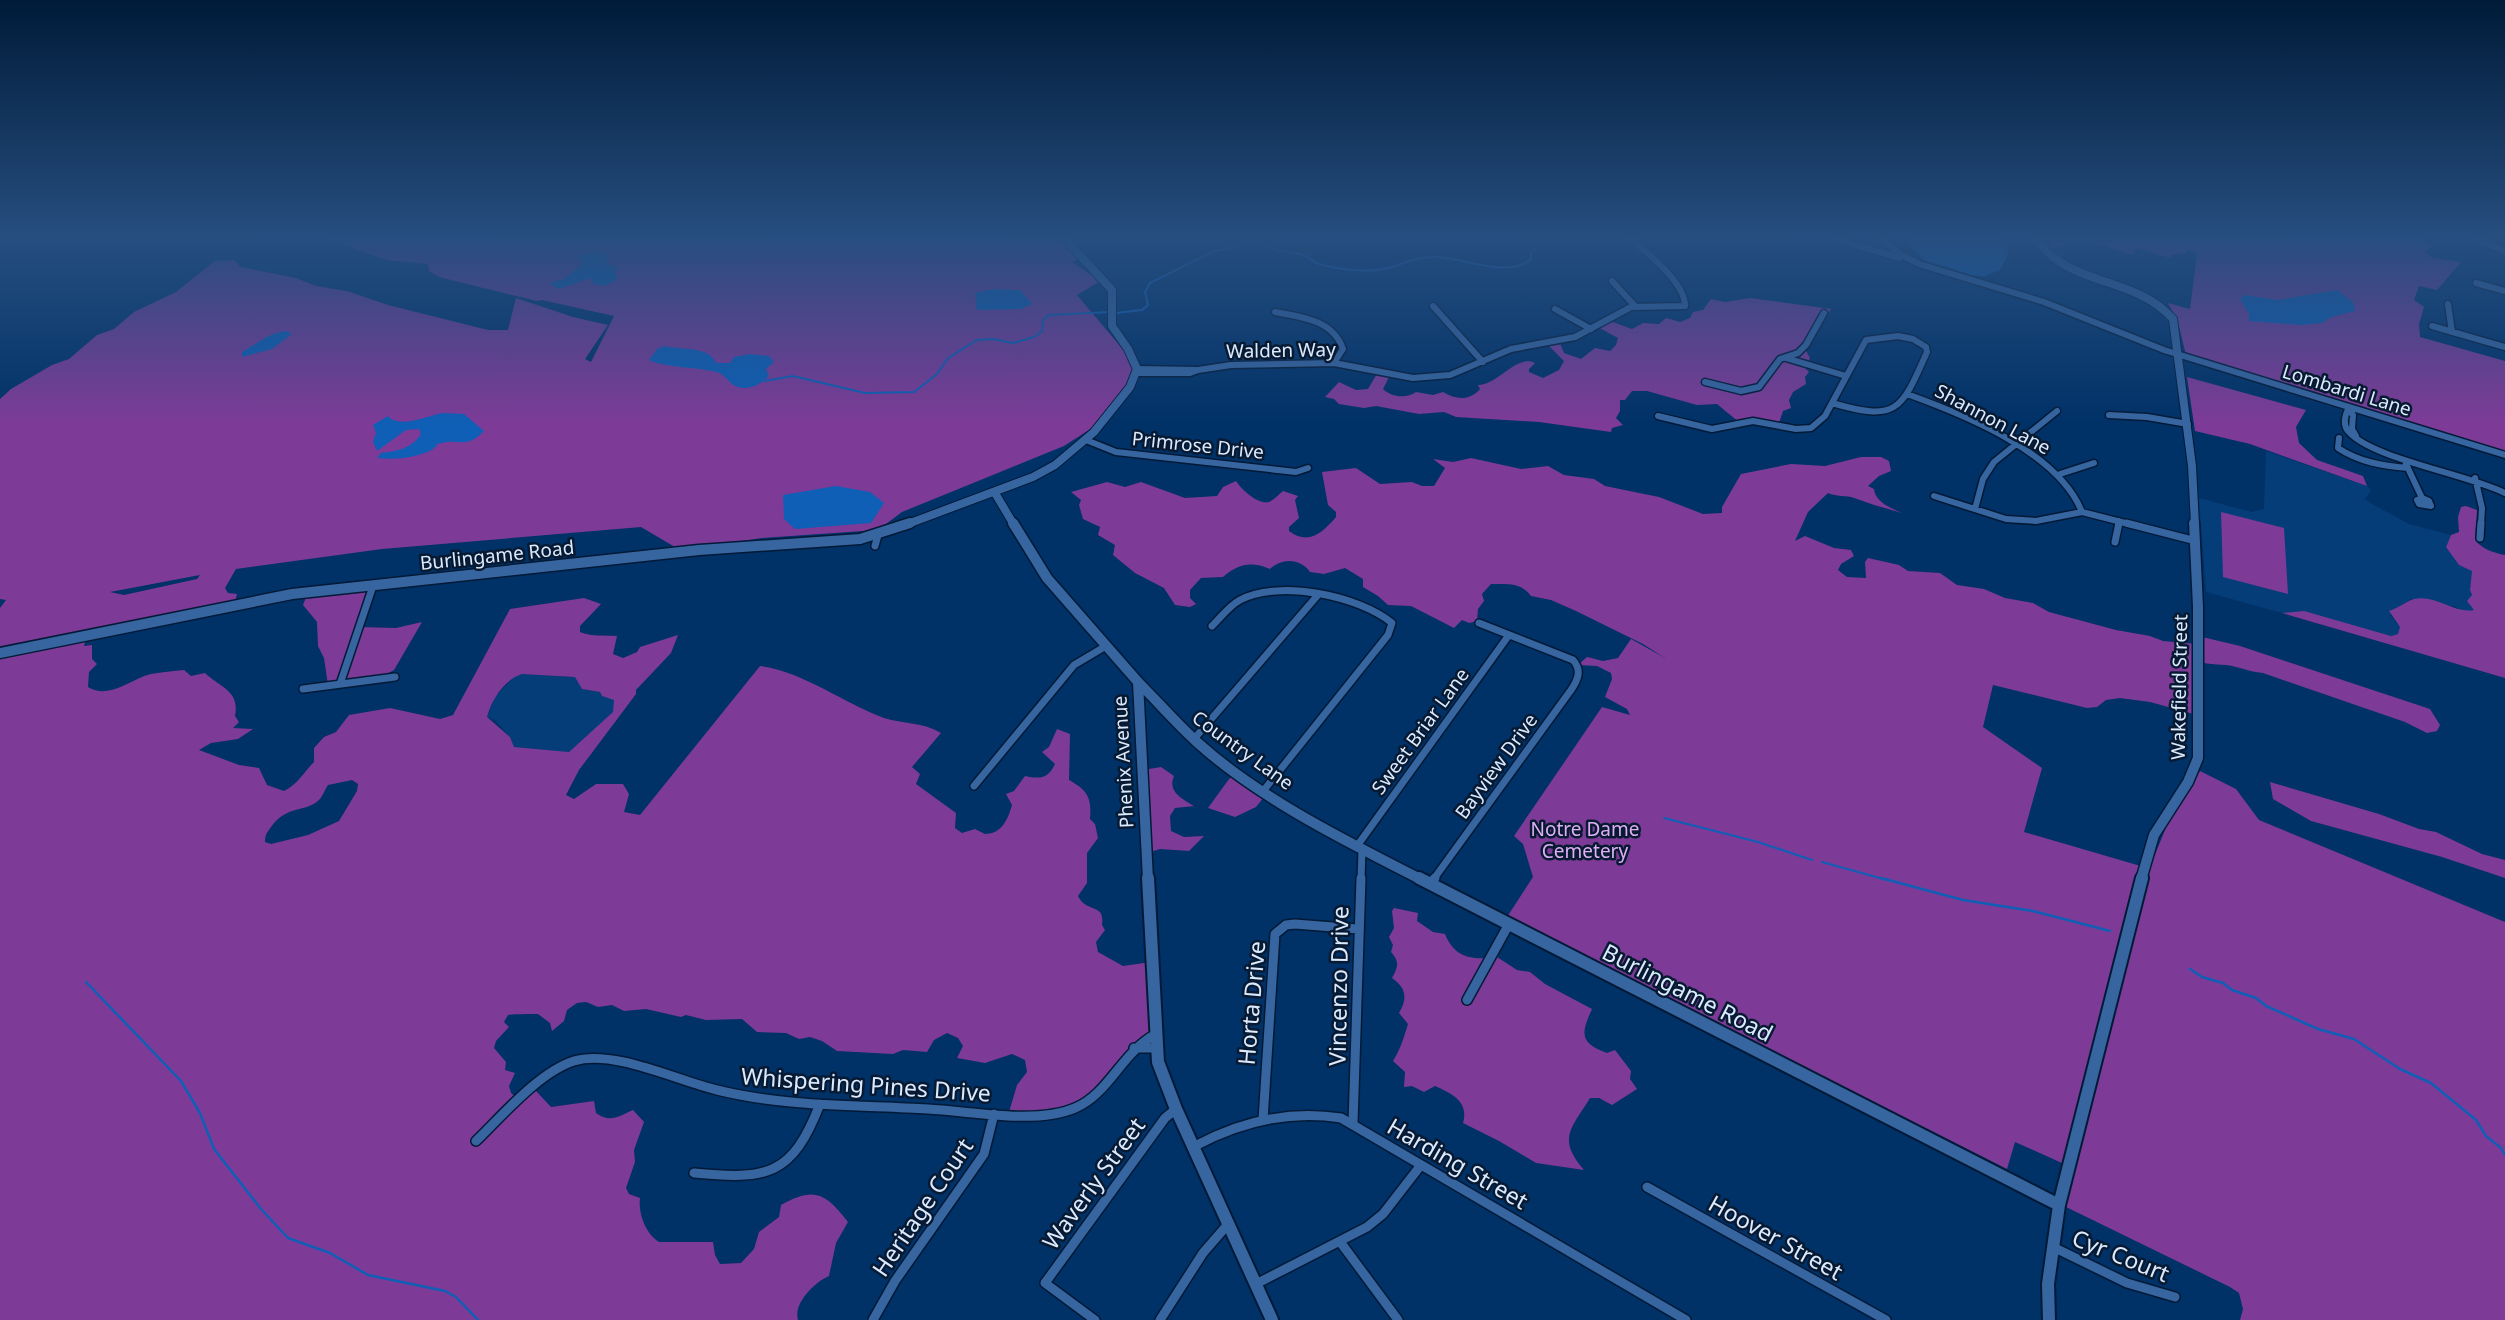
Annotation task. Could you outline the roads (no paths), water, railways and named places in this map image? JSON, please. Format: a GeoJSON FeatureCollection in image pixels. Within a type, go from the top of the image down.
{"type":"FeatureCollection","features":[{"type":"Feature","properties":{"kind":"street"},"geometry":{"type":"LineString","coordinates":[[995,493],[1055,465],[1086,440],[1130,387],[1137,371],[1128,349],[1112,328],[1112,301]]}},
{"type":"Feature","properties":{"kind":"street"},"geometry":{"type":"LineString","coordinates":[[1630,301],[1635,306]]}},
{"type":"Feature","properties":{"kind":"street","name":"Walden Way"},"geometry":{"type":"LineString","coordinates":[[1137,371],[1198,370],[1231,365],[1334,363],[1416,378],[1453,374],[1511,349],[1567,340],[1635,306],[1685,306],[1685,301]]}},
{"type":"Feature","properties":{"kind":"street","name":"Lombardi Lane"},"geometry":{"type":"LineString","coordinates":[[2038,301],[2179,353],[2505,455]]}},
{"type":"Feature","properties":{"kind":"street","name":"Wakefield Street"},"geometry":{"type":"LineString","coordinates":[[2049,1320],[2048,1284],[2059,1205],[2153,836],[2165,812],[2190,779],[2198,758],[2196,541],[2188,424],[2173,319],[2160,305],[2149,301]]}},
{"type":"Feature","properties":{"kind":"street"},"geometry":{"type":"LineString","coordinates":[[2448,304],[2452,332]]}},
{"type":"Feature","properties":{"kind":"street"},"geometry":{"type":"LineString","coordinates":[[1433,306],[1447,316],[1472,352],[1483,362]]}},
{"type":"Feature","properties":{"kind":"street"},"geometry":{"type":"LineString","coordinates":[[1555,309],[1591,329]]}},
{"type":"Feature","properties":{"kind":"street"},"geometry":{"type":"LineString","coordinates":[[1275,312],[1329,328],[1343,345],[1343,351],[1334,363]]}},
{"type":"Feature","properties":{"kind":"street"},"geometry":{"type":"LineString","coordinates":[[1705,382],[1737,390],[1755,390],[1776,363],[1798,353],[1806,345],[1824,313]]}},
{"type":"Feature","properties":{"kind":"street"},"geometry":{"type":"LineString","coordinates":[[2432,326],[2505,347]]}},
{"type":"Feature","properties":{"kind":"street"},"geometry":{"type":"LineString","coordinates":[[1658,416],[1712,429],[1753,421],[1796,429],[1819,423],[1866,340],[1888,335],[1923,344],[1927,352],[1908,394],[1897,409],[1885,414],[1864,413],[1832,403]]}},
{"type":"Feature","properties":{"kind":"street"},"geometry":{"type":"LineString","coordinates":[[1798,353],[1814,366]]}},
{"type":"Feature","properties":{"kind":"street"},"geometry":{"type":"LineString","coordinates":[[1786,358],[1846,376]]}},
{"type":"Feature","properties":{"kind":"street","name":"Shannon Lane"},"geometry":{"type":"LineString","coordinates":[[1908,394],[1939,405],[2060,474],[2078,496],[2082,512]]}},
{"type":"Feature","properties":{"kind":"street"},"geometry":{"type":"LineString","coordinates":[[2349,408],[2345,413],[2345,425],[2373,447],[2475,478],[2505,493]]}},
{"type":"Feature","properties":{"kind":"street"},"geometry":{"type":"LineString","coordinates":[[1975,509],[1985,474],[1994,462],[2057,411]]}},
{"type":"Feature","properties":{"kind":"street"},"geometry":{"type":"LineString","coordinates":[[2109,415],[2147,417],[2188,424]]}},
{"type":"Feature","properties":{"kind":"street"},"geometry":{"type":"LineString","coordinates":[[2339,438],[2339,448],[2347,454],[2408,468]]}},
{"type":"Feature","properties":{"kind":"street","name":"Primrose Drive"},"geometry":{"type":"LineString","coordinates":[[1086,440],[1116,452],[1296,472],[1308,468]]}},
{"type":"Feature","properties":{"kind":"street"},"geometry":{"type":"LineString","coordinates":[[2403,457],[2422,498]]}},
{"type":"Feature","properties":{"kind":"street"},"geometry":{"type":"LineString","coordinates":[[2060,474],[2094,463]]}},
{"type":"Feature","properties":{"kind":"street"},"geometry":{"type":"LineString","coordinates":[[2475,478],[2482,508],[2480,538]]}},
{"type":"Feature","properties":{"kind":"street","name":"Burlingame Road"},"geometry":{"type":"LineString","coordinates":[[0,653],[273,597],[723,548],[860,539],[995,493]]}},
{"type":"Feature","properties":{"kind":"street","name":"Phenix Avenue"},"geometry":{"type":"LineString","coordinates":[[995,493],[1047,579],[1138,682],[1157,1041],[1162,1075],[1272,1320]]}},
{"type":"Feature","properties":{"kind":"street"},"geometry":{"type":"LineString","coordinates":[[1934,496],[2022,522],[2037,521],[2066,511],[2082,512],[2196,541]]}},
{"type":"Feature","properties":{"kind":"street"},"geometry":{"type":"LineString","coordinates":[[2115,542],[2119,521]]}},
{"type":"Feature","properties":{"kind":"street"},"geometry":{"type":"LineString","coordinates":[[875,546],[877,535]]}},
{"type":"Feature","properties":{"kind":"street"},"geometry":{"type":"LineString","coordinates":[[340,684],[373,586]]}},
{"type":"Feature","properties":{"kind":"street"},"geometry":{"type":"LineString","coordinates":[[1212,626],[1235,603],[1252,595],[1281,591],[1346,600],[1374,610],[1392,623],[1392,627],[1264,790]]}},
{"type":"Feature","properties":{"kind":"street"},"geometry":{"type":"LineString","coordinates":[[1194,740],[1317,596]]}},
{"type":"Feature","properties":{"kind":"street"},"geometry":{"type":"LineString","coordinates":[[1479,623],[1509,635]]}},
{"type":"Feature","properties":{"kind":"street","name":"Bayview Drive"},"geometry":{"type":"LineString","coordinates":[[1430,884],[1571,691],[1579,675],[1578,665],[1565,656],[1509,635]]}},
{"type":"Feature","properties":{"kind":"street","name":"Sweet Briar Lane"},"geometry":{"type":"LineString","coordinates":[[1360,848],[1509,635]]}},
{"type":"Feature","properties":{"kind":"street"},"geometry":{"type":"LineString","coordinates":[[974,786],[1074,665],[1106,646]]}},
{"type":"Feature","properties":{"kind":"street"},"geometry":{"type":"LineString","coordinates":[[303,689],[395,677]]}},
{"type":"Feature","properties":{"kind":"street","name":"Country Lane"},"geometry":{"type":"LineString","coordinates":[[1138,682],[1194,740],[1301,813]]}},
{"type":"Feature","properties":{"kind":"street","name":"Burlingame Road"},"geometry":{"type":"LineString","coordinates":[[1301,813],[1360,848],[2059,1205]]}},
{"type":"Feature","properties":{"kind":"street","name":"Vincenzo Drive"},"geometry":{"type":"LineString","coordinates":[[1353,1124],[1358,1018],[1360,848]]}},
{"type":"Feature","properties":{"kind":"street","name":"Horta Drive"},"geometry":{"type":"LineString","coordinates":[[1264,1120],[1275,934],[1286,925],[1295,924],[1358,929]]}},
{"type":"Feature","properties":{"kind":"street"},"geometry":{"type":"LineString","coordinates":[[1467,1000],[1509,924]]}},
{"type":"Feature","properties":{"kind":"street","name":"Whispering Pines Drive"},"geometry":{"type":"LineString","coordinates":[[476,1141],[520,1100],[559,1069],[576,1060],[614,1062],[733,1094],[820,1104],[994,1114],[1056,1113],[1081,1107],[1104,1088],[1134,1048],[1157,1041]]}},
{"type":"Feature","properties":{"kind":"street"},"geometry":{"type":"LineString","coordinates":[[694,1173],[745,1178],[776,1169],[803,1146],[820,1104]]}},
{"type":"Feature","properties":{"kind":"street","name":"Waverly Street"},"geometry":{"type":"LineString","coordinates":[[1095,1320],[1045,1283],[1165,1118],[1177,1109]]}},
{"type":"Feature","properties":{"kind":"street","name":"Heritage Court"},"geometry":{"type":"LineString","coordinates":[[873,1320],[895,1281],[984,1154],[994,1114]]}},
{"type":"Feature","properties":{"kind":"street","name":"Harding Street"},"geometry":{"type":"LineString","coordinates":[[1195,1146],[1217,1133],[1264,1120],[1326,1115],[1353,1124],[1686,1320]]}},
{"type":"Feature","properties":{"kind":"street"},"geometry":{"type":"LineString","coordinates":[[1256,1284],[1341,1242],[1376,1221],[1422,1165]]}},
{"type":"Feature","properties":{"kind":"street","name":"Hoover Street"},"geometry":{"type":"LineString","coordinates":[[1647,1188],[1886,1320]]}},
{"type":"Feature","properties":{"kind":"street"},"geometry":{"type":"LineString","coordinates":[[1160,1320],[1203,1253],[1229,1223]]}},
{"type":"Feature","properties":{"kind":"street"},"geometry":{"type":"LineString","coordinates":[[1341,1242],[1374,1292],[1398,1320]]}},
{"type":"Feature","properties":{"kind":"street","name":"Cyr Court"},"geometry":{"type":"LineString","coordinates":[[2053,1247],[2133,1285],[2153,1293],[2175,1297]]}},
{"type":"Feature","properties":{"kind":"waterway"},"geometry":{"type":"LineString","coordinates":[[1116,313],[1142,310],[1148,305],[1147,301]]}},
{"type":"Feature","properties":{"kind":"waterway"},"geometry":{"type":"LineString","coordinates":[[765,381],[793,376],[865,393],[914,392],[937,374],[948,358],[977,340],[993,339],[1013,343],[1034,337],[1042,331],[1043,320],[1049,315],[1110,312]]}},
{"type":"Feature","properties":{"kind":"waterway"},"geometry":{"type":"LineString","coordinates":[[1664,818],[1758,842],[1812,860]]}},
{"type":"Feature","properties":{"kind":"waterway"},"geometry":{"type":"LineString","coordinates":[[1822,862],[1887,880]]}},
{"type":"Feature","properties":{"kind":"waterway"},"geometry":{"type":"LineString","coordinates":[[1881,878],[1963,900],[2033,911],[2110,931]]}},
{"type":"Feature","properties":{"kind":"waterway"},"geometry":{"type":"LineString","coordinates":[[2190,969],[2202,977],[2223,983],[2232,990],[2256,998],[2266,1006],[2318,1029],[2354,1039],[2400,1069],[2431,1083],[2476,1120],[2486,1136],[2501,1148],[2505,1155]]}},
{"type":"Feature","properties":{"kind":"waterway"},"geometry":{"type":"LineString","coordinates":[[86,982],[181,1081],[200,1113],[214,1149],[261,1209],[288,1238],[330,1253],[368,1275],[445,1291],[456,1297],[478,1320]]}},
{"type":"Feature","properties":{"kind":"park label","name":"Notre Dame Cemetery"},"geometry":{"type":"Point","coordinates":[1585,840]}}]}
